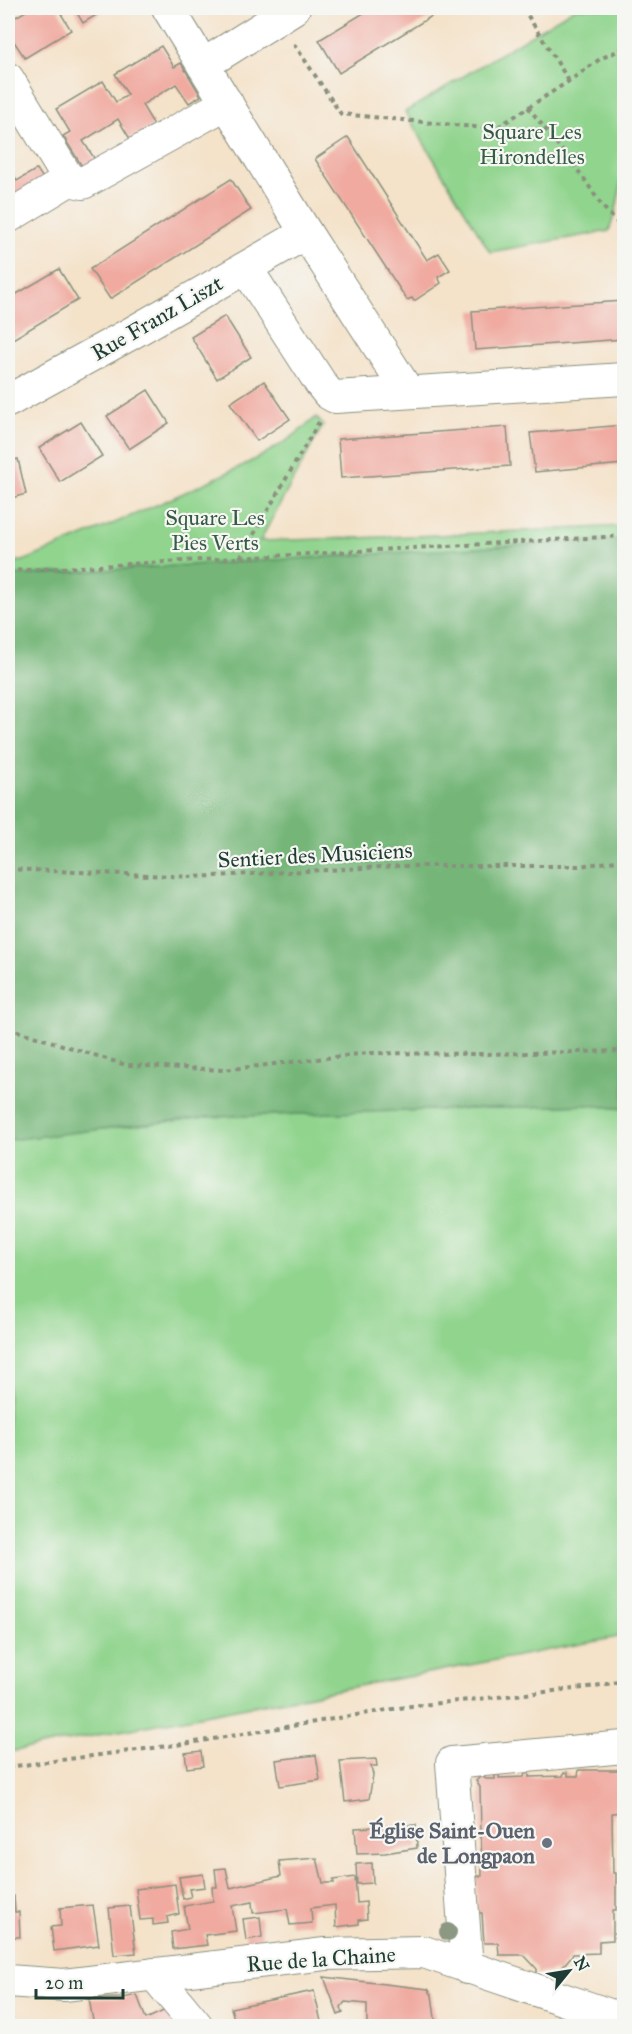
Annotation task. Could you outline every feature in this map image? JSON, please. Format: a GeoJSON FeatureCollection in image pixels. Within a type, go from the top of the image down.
{"type":"FeatureCollection","features":[{"type":"Feature","properties":{"kind":"street"},"geometry":{"type":"LineString","coordinates":[[168,8],[306,233],[408,392]]}},
{"type":"Feature","properties":{"kind":"street"},"geometry":{"type":"LineString","coordinates":[[203,65],[285,13]]}},
{"type":"Feature","properties":{"kind":"street"},"geometry":{"type":"LineString","coordinates":[[8,79],[69,180]]}},
{"type":"Feature","properties":{"kind":"street"},"geometry":{"type":"LineString","coordinates":[[8,217],[69,180],[83,183],[227,103]]}},
{"type":"Feature","properties":{"kind":"street","name":"Rue Franz Liszt"},"geometry":{"type":"LineString","coordinates":[[8,401],[306,233]]}},
{"type":"Feature","properties":{"kind":"street"},"geometry":{"type":"LineString","coordinates":[[246,268],[321,384],[328,393],[335,397],[624,379]]}},
{"type":"Feature","properties":{"kind":"street"},"geometry":{"type":"LineString","coordinates":[[467,1968],[452,1763],[624,1747]]}},
{"type":"Feature","properties":{"kind":"street","name":"Rue de la Chaine"},"geometry":{"type":"LineString","coordinates":[[8,1981],[64,1985],[325,1954],[424,1952],[624,2020]]}},
{"type":"Feature","properties":{"kind":"street"},"geometry":{"type":"LineString","coordinates":[[154,1974],[197,2026]]}},
{"type":"Feature","properties":{"kind":"path"},"geometry":{"type":"LineString","coordinates":[[523,8],[569,81]]}},
{"type":"Feature","properties":{"kind":"path"},"geometry":{"type":"LineString","coordinates":[[285,13],[340,114],[495,129],[600,59],[624,48]]}},
{"type":"Feature","properties":{"kind":"path"},"geometry":{"type":"LineString","coordinates":[[528,107],[583,177],[602,206],[624,230]]}},
{"type":"Feature","properties":{"kind":"path"},"geometry":{"type":"LineString","coordinates":[[240,558],[335,397]]}},
{"type":"Feature","properties":{"kind":"path"},"geometry":{"type":"LineString","coordinates":[[8,570],[624,536]]}},
{"type":"Feature","properties":{"kind":"path","name":"Sentier des Musiciens"},"geometry":{"type":"LineString","coordinates":[[8,869],[194,877],[400,866],[579,866],[624,860]]}},
{"type":"Feature","properties":{"kind":"path"},"geometry":{"type":"LineString","coordinates":[[8,1028],[126,1065],[224,1070],[368,1053],[482,1054],[624,1051]]}},
{"type":"Feature","properties":{"kind":"path"},"geometry":{"type":"LineString","coordinates":[[8,1767],[183,1744],[411,1706],[583,1688],[624,1681]]}},
{"type":"Feature","properties":{"kind":"green space","name":"Square Les Hirondelles"},"geometry":{"type":"Polygon","coordinates":[[[575,8],[624,8],[624,170],[609,231],[490,252],[405,112],[575,8]]]}},
{"type":"Feature","properties":{"kind":"green space","name":"Square Les Pies Verts"},"geometry":{"type":"Polygon","coordinates":[[[316,417],[323,425],[260,541],[624,526],[624,557],[8,589],[8,562],[23,561],[136,514],[233,470],[277,447],[316,417]]]}},
{"type":"Feature","properties":{"kind":"green space"},"geometry":{"type":"Polygon","coordinates":[[[624,539],[624,1109],[588,1105],[207,1117],[8,1140],[8,576],[624,539]]]}},
{"type":"Feature","properties":{"kind":"green space"},"geometry":{"type":"Polygon","coordinates":[[[588,1105],[624,1109],[624,1636],[8,1752],[8,1140],[207,1117],[588,1105]]]}},
{"type":"Feature","properties":{"kind":"building"},"geometry":{"type":"Polygon","coordinates":[[[31,8],[61,8],[58,9],[71,30],[25,58],[11,37],[8,39],[8,18],[9,21],[31,8]]]}},
{"type":"Feature","properties":{"kind":"building"},"geometry":{"type":"Polygon","coordinates":[[[74,8],[108,8],[83,23],[74,8]]]}},
{"type":"Feature","properties":{"kind":"building"},"geometry":{"type":"Polygon","coordinates":[[[372,8],[445,8],[339,73],[319,40],[372,8]]]}},
{"type":"Feature","properties":{"kind":"building"},"geometry":{"type":"Polygon","coordinates":[[[161,46],[174,67],[181,63],[201,96],[189,103],[176,84],[142,105],[154,125],[130,139],[118,119],[83,141],[96,161],[83,168],[63,136],[70,132],[56,109],[103,81],[116,102],[128,95],[115,74],[161,46]]]}},
{"type":"Feature","properties":{"kind":"building"},"geometry":{"type":"Polygon","coordinates":[[[8,120],[16,133],[8,138],[8,120]]]}},
{"type":"Feature","properties":{"kind":"building"},"geometry":{"type":"Polygon","coordinates":[[[348,137],[427,260],[439,253],[450,270],[438,277],[441,283],[414,301],[412,298],[407,300],[315,159],[348,137]]]}},
{"type":"Feature","properties":{"kind":"building"},"geometry":{"type":"Polygon","coordinates":[[[8,165],[17,181],[37,169],[46,183],[8,207],[8,165]]]}},
{"type":"Feature","properties":{"kind":"building"},"geometry":{"type":"Polygon","coordinates":[[[231,179],[251,210],[110,299],[90,269],[231,179]]]}},
{"type":"Feature","properties":{"kind":"building"},"geometry":{"type":"Polygon","coordinates":[[[59,269],[78,300],[8,342],[8,299],[59,269]]]}},
{"type":"Feature","properties":{"kind":"building"},"geometry":{"type":"Polygon","coordinates":[[[624,301],[624,339],[475,350],[472,311],[624,301]]]}},
{"type":"Feature","properties":{"kind":"building"},"geometry":{"type":"Polygon","coordinates":[[[225,316],[251,357],[217,379],[191,337],[225,316]]]}},
{"type":"Feature","properties":{"kind":"building"},"geometry":{"type":"Polygon","coordinates":[[[264,381],[290,419],[257,441],[230,403],[264,381]]]}},
{"type":"Feature","properties":{"kind":"building"},"geometry":{"type":"Polygon","coordinates":[[[148,390],[169,423],[129,449],[107,416],[148,390]]]}},
{"type":"Feature","properties":{"kind":"building"},"geometry":{"type":"Polygon","coordinates":[[[81,422],[102,456],[60,482],[39,448],[81,422]]]}},
{"type":"Feature","properties":{"kind":"building"},"geometry":{"type":"Polygon","coordinates":[[[624,425],[624,464],[535,472],[530,433],[624,425]]]}},
{"type":"Feature","properties":{"kind":"building"},"geometry":{"type":"Polygon","coordinates":[[[507,427],[510,466],[341,478],[338,439],[507,427]]]}},
{"type":"Feature","properties":{"kind":"building"},"geometry":{"type":"Polygon","coordinates":[[[18,459],[26,494],[8,499],[8,462],[18,459]]]}},
{"type":"Feature","properties":{"kind":"building"},"geometry":{"type":"Polygon","coordinates":[[[201,1751],[203,1766],[187,1768],[185,1753],[201,1751]]]}},
{"type":"Feature","properties":{"kind":"building"},"geometry":{"type":"Polygon","coordinates":[[[316,1755],[320,1780],[280,1786],[276,1760],[316,1755]]]}},
{"type":"Feature","properties":{"kind":"building"},"geometry":{"type":"Polygon","coordinates":[[[376,1759],[377,1766],[371,1766],[373,1775],[369,1799],[345,1802],[340,1761],[376,1759]]]}},
{"type":"Feature","properties":{"kind":"building","name":"Église Saint-Ouen de Longpaon"},"geometry":{"type":"Polygon","coordinates":[[[579,1770],[623,1770],[623,1812],[612,1813],[613,1873],[616,1873],[613,1940],[599,1941],[599,1953],[573,1954],[560,1970],[561,1974],[556,1974],[555,1971],[537,1974],[537,1969],[524,1955],[499,1955],[498,1943],[484,1943],[482,1913],[477,1913],[476,1876],[482,1876],[480,1787],[476,1781],[481,1776],[486,1779],[495,1779],[495,1774],[499,1774],[499,1778],[524,1777],[529,1773],[529,1777],[563,1776],[568,1772],[568,1776],[578,1776],[579,1770]]]}},
{"type":"Feature","properties":{"kind":"building"},"geometry":{"type":"Polygon","coordinates":[[[416,1825],[417,1848],[357,1854],[355,1828],[416,1825]]]}},
{"type":"Feature","properties":{"kind":"building"},"geometry":{"type":"Polygon","coordinates":[[[317,1858],[323,1883],[334,1883],[333,1880],[355,1877],[357,1903],[366,1902],[367,1919],[359,1920],[359,1924],[336,1927],[335,1905],[311,1908],[312,1923],[290,1925],[287,1909],[253,1913],[252,1902],[232,1906],[236,1931],[205,1935],[207,1945],[173,1949],[171,1932],[188,1929],[184,1906],[213,1901],[212,1887],[217,1887],[215,1869],[226,1868],[230,1888],[281,1876],[279,1861],[317,1858]]]}},
{"type":"Feature","properties":{"kind":"building"},"geometry":{"type":"Polygon","coordinates":[[[372,1863],[373,1883],[357,1884],[356,1864],[372,1863]]]}},
{"type":"Feature","properties":{"kind":"building"},"geometry":{"type":"Polygon","coordinates":[[[203,1874],[205,1887],[189,1889],[191,1897],[183,1899],[179,1877],[203,1874]]]}},
{"type":"Feature","properties":{"kind":"building"},"geometry":{"type":"Polygon","coordinates":[[[175,1884],[179,1914],[167,1917],[168,1923],[153,1925],[153,1919],[140,1920],[136,1889],[175,1884]]]}},
{"type":"Feature","properties":{"kind":"building"},"geometry":{"type":"Polygon","coordinates":[[[8,1896],[14,1896],[15,1912],[19,1912],[20,1937],[8,1937],[8,1896]]]}},
{"type":"Feature","properties":{"kind":"building"},"geometry":{"type":"Polygon","coordinates":[[[93,1905],[99,1945],[54,1951],[51,1927],[61,1926],[60,1908],[93,1905]]]}},
{"type":"Feature","properties":{"kind":"building"},"geometry":{"type":"Polygon","coordinates":[[[130,1906],[136,1953],[114,1955],[109,1908],[130,1906]]]}},
{"type":"Feature","properties":{"kind":"building"},"geometry":{"type":"Polygon","coordinates":[[[260,1917],[262,1937],[246,1940],[243,1919],[260,1917]]]}},
{"type":"Feature","properties":{"kind":"building"},"geometry":{"type":"Polygon","coordinates":[[[324,1977],[428,1989],[432,1995],[436,2026],[367,2026],[367,2004],[345,2002],[341,2007],[343,2013],[338,2015],[324,1977]]]}},
{"type":"Feature","properties":{"kind":"building"},"geometry":{"type":"Polygon","coordinates":[[[314,1991],[322,2026],[236,2026],[231,2008],[314,1991]]]}},
{"type":"Feature","properties":{"kind":"building"},"geometry":{"type":"Polygon","coordinates":[[[137,1995],[146,2019],[168,2009],[176,2026],[94,2026],[89,1999],[123,1998],[137,1995]]]}},
{"type":"Feature","properties":{"kind":"place","name":"Église Saint-Ouen de Longpaon"},"geometry":{"type":"Point","coordinates":[547,1843]}}]}
